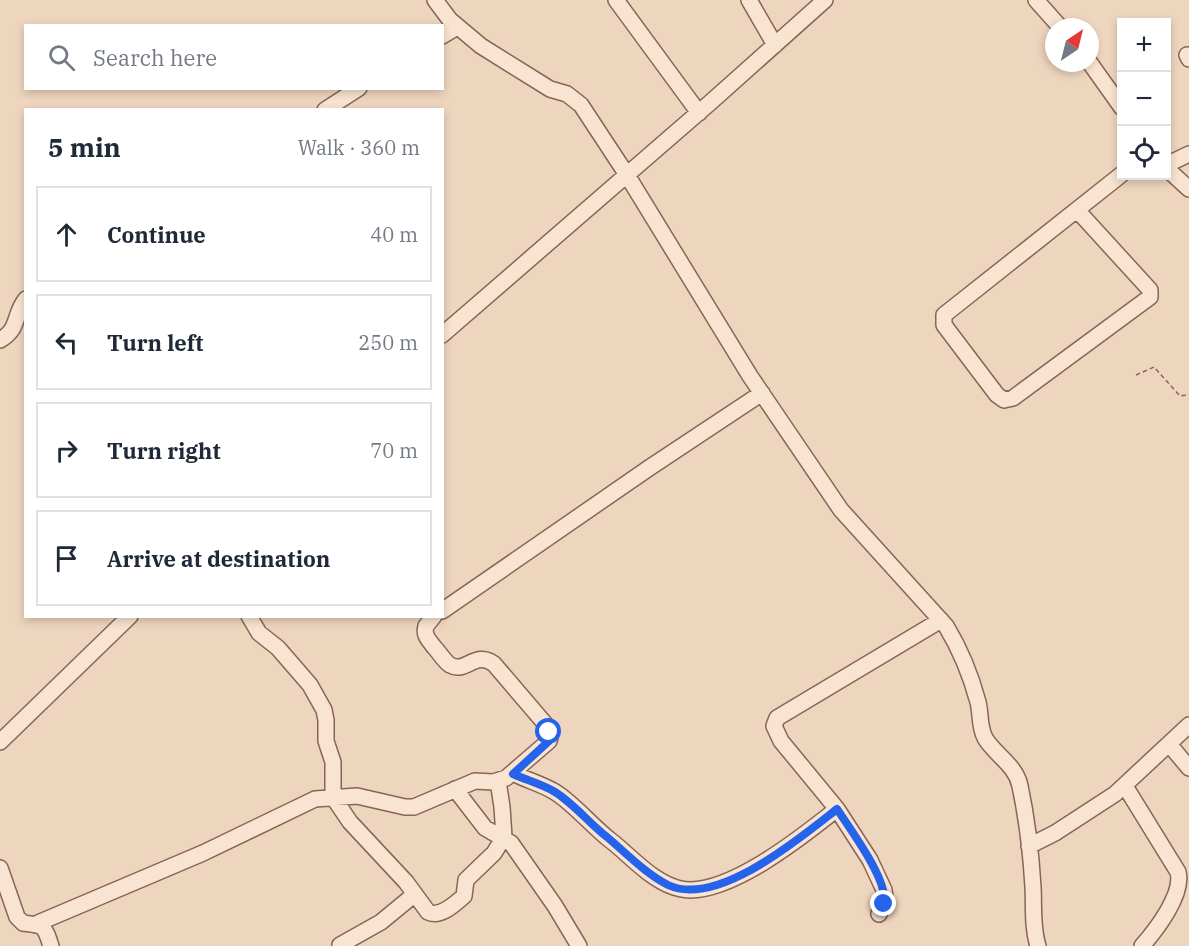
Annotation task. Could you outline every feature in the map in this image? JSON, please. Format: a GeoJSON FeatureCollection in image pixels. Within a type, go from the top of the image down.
{"type":"FeatureCollection","features":[{"type":"Feature","properties":{"kind":"street"},"geometry":{"type":"LineString","coordinates":[[435,0],[457,27],[482,46],[542,84],[574,99],[587,113],[762,393],[841,510],[941,620],[954,639],[979,705],[983,733],[991,746],[1010,766],[1020,783],[1029,846],[1034,925],[1038,946]]}},
{"type":"Feature","properties":{"kind":"street"},"geometry":{"type":"LineString","coordinates":[[616,0],[699,113]]}},
{"type":"Feature","properties":{"kind":"street"},"geometry":{"type":"LineString","coordinates":[[749,0],[775,45]]}},
{"type":"Feature","properties":{"kind":"street"},"geometry":{"type":"LineString","coordinates":[[444,333],[699,113],[825,0]]}},
{"type":"Feature","properties":{"kind":"street"},"geometry":{"type":"LineString","coordinates":[[1036,0],[1052,18]]}},
{"type":"Feature","properties":{"kind":"street"},"geometry":{"type":"LineString","coordinates":[[444,35],[457,27]]}},
{"type":"Feature","properties":{"kind":"street"},"geometry":{"type":"LineString","coordinates":[[1096,72],[1117,101]]}},
{"type":"Feature","properties":{"kind":"street"},"geometry":{"type":"LineString","coordinates":[[328,108],[356,90]]}},
{"type":"Feature","properties":{"kind":"street"},"geometry":{"type":"LineString","coordinates":[[1171,165],[1189,154]]}},
{"type":"Feature","properties":{"kind":"street"},"geometry":{"type":"LineString","coordinates":[[1171,171],[1189,189]]}},
{"type":"Feature","properties":{"kind":"street"},"geometry":{"type":"LineString","coordinates":[[1077,210],[1150,290],[1150,297],[1013,398],[1004,400],[997,395],[944,326],[944,315],[1117,178]]}},
{"type":"Feature","properties":{"kind":"street"},"geometry":{"type":"LineString","coordinates":[[0,340],[13,331],[19,310],[24,302]]}},
{"type":"Feature","properties":{"kind":"street"},"geometry":{"type":"LineString","coordinates":[[444,610],[762,393]]}},
{"type":"Feature","properties":{"kind":"street"},"geometry":{"type":"LineString","coordinates":[[0,742],[128,618]]}},
{"type":"Feature","properties":{"kind":"street"},"geometry":{"type":"LineString","coordinates":[[250,618],[259,633],[278,648],[310,685],[324,710],[326,741],[333,762],[333,797],[350,822],[406,882],[428,912],[433,915],[439,914],[464,896],[465,880],[494,853],[504,837],[498,781]]}},
{"type":"Feature","properties":{"kind":"street"},"geometry":{"type":"LineString","coordinates":[[0,868],[17,917],[23,923],[38,923],[202,853],[315,799],[357,796],[414,807],[475,781],[498,781],[513,774],[549,741],[547,726],[488,659],[478,659],[456,667],[448,664],[426,636],[426,626],[432,618]]}},
{"type":"Feature","properties":{"kind":"street"},"geometry":{"type":"LineString","coordinates":[[879,914],[885,898],[884,890],[870,860],[837,809],[781,741],[775,732],[775,721],[941,620]]}},
{"type":"Feature","properties":{"kind":"street"},"geometry":{"type":"LineString","coordinates":[[1029,846],[1097,807],[1125,786],[1189,725]]}},
{"type":"Feature","properties":{"kind":"street"},"geometry":{"type":"LineString","coordinates":[[1169,744],[1189,768]]}},
{"type":"Feature","properties":{"kind":"street"},"geometry":{"type":"LineString","coordinates":[[513,774],[555,792],[654,875],[680,889],[693,890],[728,881],[758,865],[837,809]]}},
{"type":"Feature","properties":{"kind":"street"},"geometry":{"type":"LineString","coordinates":[[1125,786],[1178,872],[1180,879],[1176,894],[1160,923],[1142,946]]}},
{"type":"Feature","properties":{"kind":"street"},"geometry":{"type":"LineString","coordinates":[[455,789],[485,828],[511,843],[560,913],[579,946]]}},
{"type":"Feature","properties":{"kind":"street"},"geometry":{"type":"LineString","coordinates":[[340,945],[381,922],[415,894]]}},
{"type":"Feature","properties":{"kind":"street"},"geometry":{"type":"LineString","coordinates":[[38,923],[44,929],[51,946]]}},
{"type":"Feature","properties":{"kind":"path"},"geometry":{"type":"LineString","coordinates":[[1136,375],[1154,367],[1180,396],[1189,395]]}},
{"type":"Feature","properties":{"kind":"route"},"geometry":{"type":"LineString","coordinates":[[549,732],[549,741],[513,774],[555,792],[598,830],[668,885],[693,890],[728,881],[787,846],[837,809],[870,860],[884,890],[884,904]]}}]}
